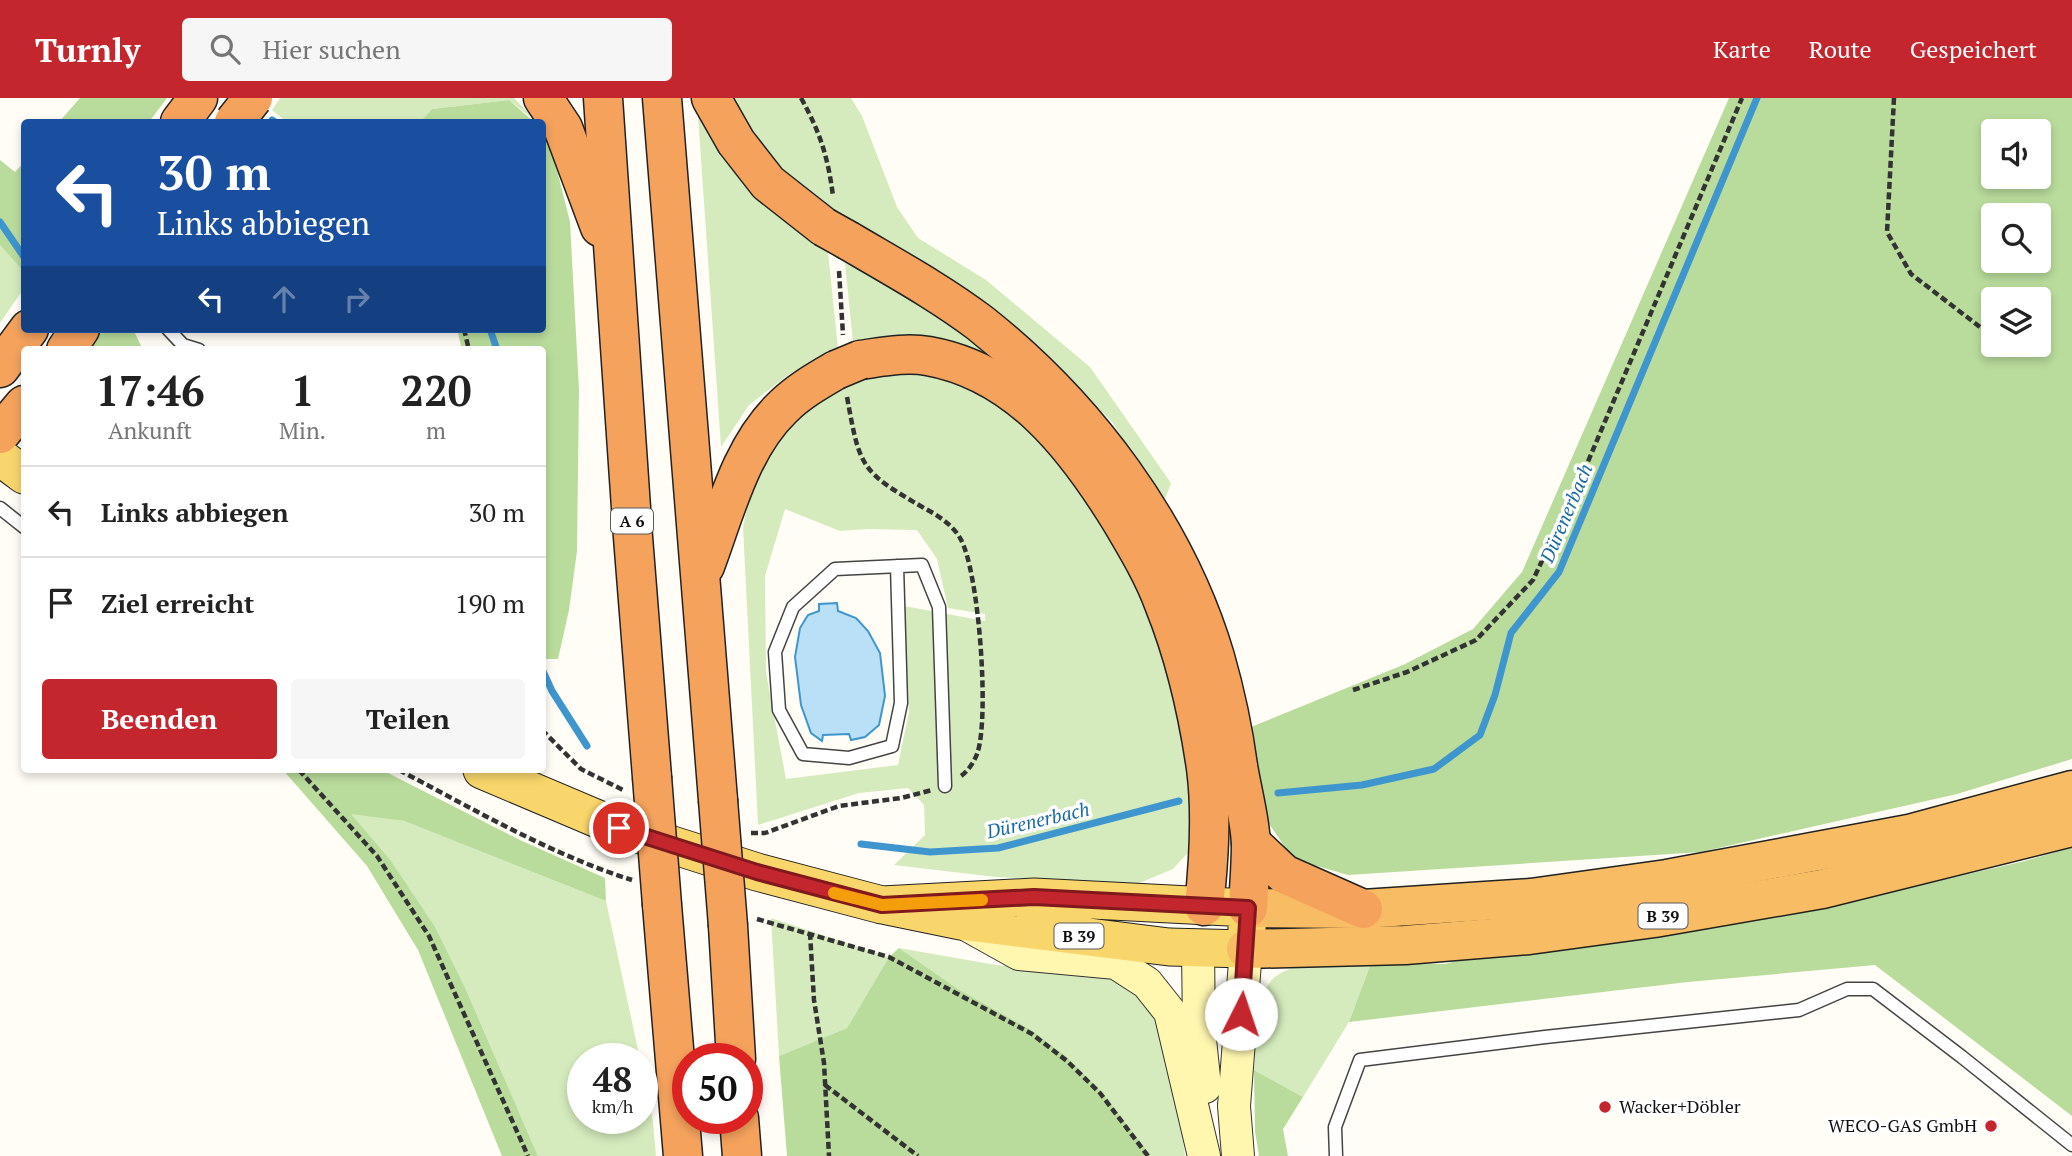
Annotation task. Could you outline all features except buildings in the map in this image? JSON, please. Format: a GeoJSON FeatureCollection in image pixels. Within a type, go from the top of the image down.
{"type":"FeatureCollection","features":[{"type":"Feature","properties":{"kind":"highway"},"geometry":{"type":"LineString","coordinates":[[236,119],[253,98]]}},
{"type":"Feature","properties":{"kind":"highway"},"geometry":{"type":"LineString","coordinates":[[543,98],[563,128],[615,265]]}},
{"type":"Feature","properties":{"kind":"highway","name":"A 6"},"geometry":{"type":"LineString","coordinates":[[603,98],[632,523],[683,1156]]}},
{"type":"Feature","properties":{"kind":"highway"},"geometry":{"type":"LineString","coordinates":[[662,98],[718,800],[740,922],[736,1043]]}},
{"type":"Feature","properties":{"kind":"highway"},"geometry":{"type":"LineString","coordinates":[[711,98],[736,142],[768,183],[837,234],[917,281],[978,322],[1023,359],[1097,436],[1128,480],[1159,530],[1189,589],[1214,654],[1227,701],[1251,843],[1248,908]]}},
{"type":"Feature","properties":{"kind":"highway"},"geometry":{"type":"LineString","coordinates":[[0,368],[26,333]]}},
{"type":"Feature","properties":{"kind":"highway"},"geometry":{"type":"LineString","coordinates":[[701,578],[747,458],[762,432],[781,408],[803,390],[848,365],[894,355],[926,355],[969,366],[1010,389],[1045,418],[1075,453],[1135,544],[1164,602],[1185,666],[1206,768],[1210,815],[1209,863],[1203,906]]}},
{"type":"Feature","properties":{"kind":"highway"},"geometry":{"type":"LineString","coordinates":[[0,435],[21,409]]}},
{"type":"Feature","properties":{"kind":"highway","name":"B 39"},"geometry":{"type":"LineString","coordinates":[[1248,908],[1363,909],[1531,898],[1667,879],[1909,834],[2072,790]]}},
{"type":"Feature","properties":{"kind":"highway","name":"B 39"},"geometry":{"type":"LineString","coordinates":[[1246,949],[1405,945],[1529,935],[1654,918],[1822,889],[2072,827]]}},
{"type":"Feature","properties":{"kind":"highway"},"geometry":{"type":"LineString","coordinates":[[1251,843],[1284,874],[1363,909]]}},
{"type":"Feature","properties":{"kind":"highway"},"geometry":{"type":"LineString","coordinates":[[740,1134],[742,1156]]}},
{"type":"Feature","properties":{"kind":"main road"},"geometry":{"type":"LineString","coordinates":[[0,457],[21,473]]}},
{"type":"Feature","properties":{"kind":"main road","name":"B 39"},"geometry":{"type":"LineString","coordinates":[[489,773],[632,832],[757,872],[882,905],[960,921],[1169,947],[1246,949]]}},
{"type":"Feature","properties":{"kind":"main road","name":"B 39"},"geometry":{"type":"LineString","coordinates":[[882,905],[1034,897],[1248,908]]}},
{"type":"Feature","properties":{"kind":"main road"},"geometry":{"type":"LineString","coordinates":[[1203,906],[1198,949],[1199,1030],[1209,1121],[1217,1156]]}},
{"type":"Feature","properties":{"kind":"main road"},"geometry":{"type":"LineString","coordinates":[[1238,1156],[1234,1106],[1248,908]]}},
{"type":"Feature","properties":{"kind":"main road"},"geometry":{"type":"LineString","coordinates":[[960,921],[1019,954],[1116,963],[1147,983],[1170,1012],[1204,1156]]}},
{"type":"Feature","properties":{"kind":"lane"},"geometry":{"type":"LineString","coordinates":[[172,333],[186,346]]}},
{"type":"Feature","properties":{"kind":"lane"},"geometry":{"type":"LineString","coordinates":[[0,508],[21,525]]}},
{"type":"Feature","properties":{"kind":"lane"},"geometry":{"type":"LineString","coordinates":[[897,566],[901,703],[892,746],[849,758],[803,754],[779,710],[775,652],[793,607],[835,569],[897,566],[922,565],[939,607],[945,786]]}},
{"type":"Feature","properties":{"kind":"lane"},"geometry":{"type":"LineString","coordinates":[[1336,1156],[1335,1127],[1360,1060],[1798,1010],[1847,989],[1873,989],[1962,1056],[2072,1145]]}},
{"type":"Feature","properties":{"kind":"path"},"geometry":{"type":"LineString","coordinates":[[1353,690],[1407,673],[1476,640],[1533,580],[1584,471],[1742,98]]}},
{"type":"Feature","properties":{"kind":"path"},"geometry":{"type":"LineString","coordinates":[[1894,98],[1887,232],[1911,274],[1981,328]]}},
{"type":"Feature","properties":{"kind":"path"},"geometry":{"type":"LineString","coordinates":[[302,773],[377,856],[429,936],[528,1156]]}},
{"type":"Feature","properties":{"kind":"path"},"geometry":{"type":"LineString","coordinates":[[405,773],[527,838],[633,881]]}},
{"type":"Feature","properties":{"kind":"path"},"geometry":{"type":"LineString","coordinates":[[740,922],[810,933],[889,957],[1032,1034],[1067,1061],[1100,1093],[1147,1156]]}},
{"type":"Feature","properties":{"kind":"path"},"geometry":{"type":"LineString","coordinates":[[810,933],[814,1000],[824,1063],[829,1156]]}},
{"type":"Feature","properties":{"kind":"path"},"geometry":{"type":"LineString","coordinates":[[824,1085],[918,1156]]}},
{"type":"Feature","properties":{"kind":"green space"},"geometry":{"type":"Polygon","coordinates":[[[80,98],[167,98],[151,119],[62,119],[80,98]]]}},
{"type":"Feature","properties":{"kind":"green space"},"geometry":{"type":"Polygon","coordinates":[[[280,98],[514,98],[534,119],[509,100],[432,109],[423,119],[283,119],[272,110],[280,98]]]}},
{"type":"Feature","properties":{"kind":"green space"},"geometry":{"type":"Polygon","coordinates":[[[732,98],[851,98],[862,116],[897,207],[918,238],[986,280],[1090,367],[1171,483],[1164,502],[1112,422],[1043,352],[803,187],[764,155],[732,98]]]}},
{"type":"Feature","properties":{"kind":"green space"},"geometry":{"type":"Polygon","coordinates":[[[1729,98],[2072,98],[2072,759],[1957,794],[1701,852],[1348,875],[1293,859],[1265,818],[1251,727],[1403,665],[1473,629],[1522,572],[1729,98]]]}},
{"type":"Feature","properties":{"kind":"green space"},"geometry":{"type":"Polygon","coordinates":[[[509,100],[531,119],[423,119],[432,109],[509,100]]]}},
{"type":"Feature","properties":{"kind":"green space"},"geometry":{"type":"Polygon","coordinates":[[[698,116],[741,180],[778,216],[828,252],[838,348],[788,375],[749,405],[721,447],[698,116]]]}},
{"type":"Feature","properties":{"kind":"green space"},"geometry":{"type":"Polygon","coordinates":[[[546,132],[570,222],[579,390],[577,551],[569,610],[558,659],[546,659],[546,346],[461,346],[458,333],[546,333],[546,132]]]}},
{"type":"Feature","properties":{"kind":"green space"},"geometry":{"type":"Polygon","coordinates":[[[0,160],[15,172],[21,165],[21,269],[0,245],[0,160]]]}},
{"type":"Feature","properties":{"kind":"green space"},"geometry":{"type":"Polygon","coordinates":[[[0,245],[21,269],[21,292],[0,323],[0,245]]]}},
{"type":"Feature","properties":{"kind":"green space"},"geometry":{"type":"Polygon","coordinates":[[[845,263],[918,299],[1018,371],[853,343],[845,263]]]}},
{"type":"Feature","properties":{"kind":"green space"},"geometry":{"type":"Polygon","coordinates":[[[93,333],[135,333],[141,346],[84,346],[93,333]]]}},
{"type":"Feature","properties":{"kind":"green space"},"geometry":{"type":"Polygon","coordinates":[[[900,372],[955,380],[1014,412],[1062,458],[1132,563],[1179,708],[1195,845],[1173,869],[1137,884],[996,877],[894,865],[925,835],[924,805],[908,788],[859,793],[758,825],[743,527],[754,474],[782,428],[815,399],[860,379],[900,372]],[[785,509],[765,576],[766,673],[786,779],[898,765],[909,712],[904,606],[985,621],[985,614],[948,608],[937,559],[917,530],[840,531],[785,509]]]}},
{"type":"Feature","properties":{"kind":"green space"},"geometry":{"type":"Polygon","coordinates":[[[286,773],[388,773],[520,840],[605,878],[606,901],[404,821],[351,814],[391,861],[435,927],[467,992],[538,1156],[502,1156],[418,950],[367,866],[286,773]]]}},
{"type":"Feature","properties":{"kind":"green space"},"geometry":{"type":"Polygon","coordinates":[[[350,813],[404,821],[606,901],[637,1043],[567,1043],[567,1134],[654,1134],[656,1156],[538,1156],[467,992],[350,813]]]}},
{"type":"Feature","properties":{"kind":"green space"},"geometry":{"type":"Polygon","coordinates":[[[2072,847],[2072,1116],[1875,965],[1688,982],[1349,1022],[1371,963],[1445,964],[1469,957],[1789,915],[2025,861],[2072,847]]]}},
{"type":"Feature","properties":{"kind":"green space"},"geometry":{"type":"Polygon","coordinates":[[[771,918],[889,957],[847,1028],[779,1056],[771,918]]]}},
{"type":"Feature","properties":{"kind":"green space"},"geometry":{"type":"Polygon","coordinates":[[[899,948],[996,965],[1084,974],[1120,981],[1156,1011],[1170,1041],[1185,1156],[1151,1156],[1102,1092],[1068,1058],[1033,1031],[958,989],[899,948]]]}},
{"type":"Feature","properties":{"kind":"green space"},"geometry":{"type":"Polygon","coordinates":[[[899,948],[958,989],[1033,1031],[1068,1058],[1102,1092],[1151,1156],[787,1156],[779,1056],[847,1028],[889,957],[899,948]]]}},
{"type":"Feature","properties":{"kind":"green space"},"geometry":{"type":"Polygon","coordinates":[[[1318,962],[1371,963],[1349,1022],[1303,1097],[1254,1070],[1257,1020],[1263,995],[1276,976],[1318,962]]]}},
{"type":"Feature","properties":{"kind":"green space"},"geometry":{"type":"Polygon","coordinates":[[[1254,1070],[1303,1097],[1283,1129],[1288,1156],[1259,1156],[1255,1131],[1254,1070]]]}},
{"type":"Feature","properties":{"kind":"water"},"geometry":{"type":"Polygon","coordinates":[[[837,603],[838,611],[856,618],[868,631],[880,653],[885,696],[879,725],[865,737],[851,740],[849,734],[823,735],[822,741],[811,733],[801,705],[795,657],[800,628],[808,615],[819,611],[819,604],[837,603]]]}},
{"type":"Feature","properties":{"kind":"waterway","name":"Dürenerbach"},"geometry":{"type":"LineString","coordinates":[[1278,793],[1362,785],[1434,769],[1480,735],[1495,695],[1511,633],[1559,572],[1757,98]]}},
{"type":"Feature","properties":{"kind":"waterway","name":"Dürenerbach"},"geometry":{"type":"LineString","coordinates":[[0,222],[21,253]]}},
{"type":"Feature","properties":{"kind":"waterway"},"geometry":{"type":"LineString","coordinates":[[491,333],[496,346]]}},
{"type":"Feature","properties":{"kind":"waterway"},"geometry":{"type":"LineString","coordinates":[[546,678],[587,746]]}},
{"type":"Feature","properties":{"kind":"waterway","name":"Dürenerbach"},"geometry":{"type":"LineString","coordinates":[[861,844],[930,852],[998,848],[1179,801]]}},
{"type":"Feature","properties":{"kind":"slow traffic"},"geometry":{"type":"LineString","coordinates":[[834,893],[882,905],[982,900]]}},
{"type":"Feature","properties":{"kind":"place","name":"Wacker+Döbler"},"geometry":{"type":"Point","coordinates":[1605,1107]}},
{"type":"Feature","properties":{"kind":"place","name":"WECO-GAS GmbH"},"geometry":{"type":"Point","coordinates":[1991,1126]}},
{"type":"Feature","properties":{"kind":"route"},"geometry":{"type":"LineString","coordinates":[[619,828],[757,872],[882,905],[1034,897],[1248,908],[1241,1014]]}}]}
